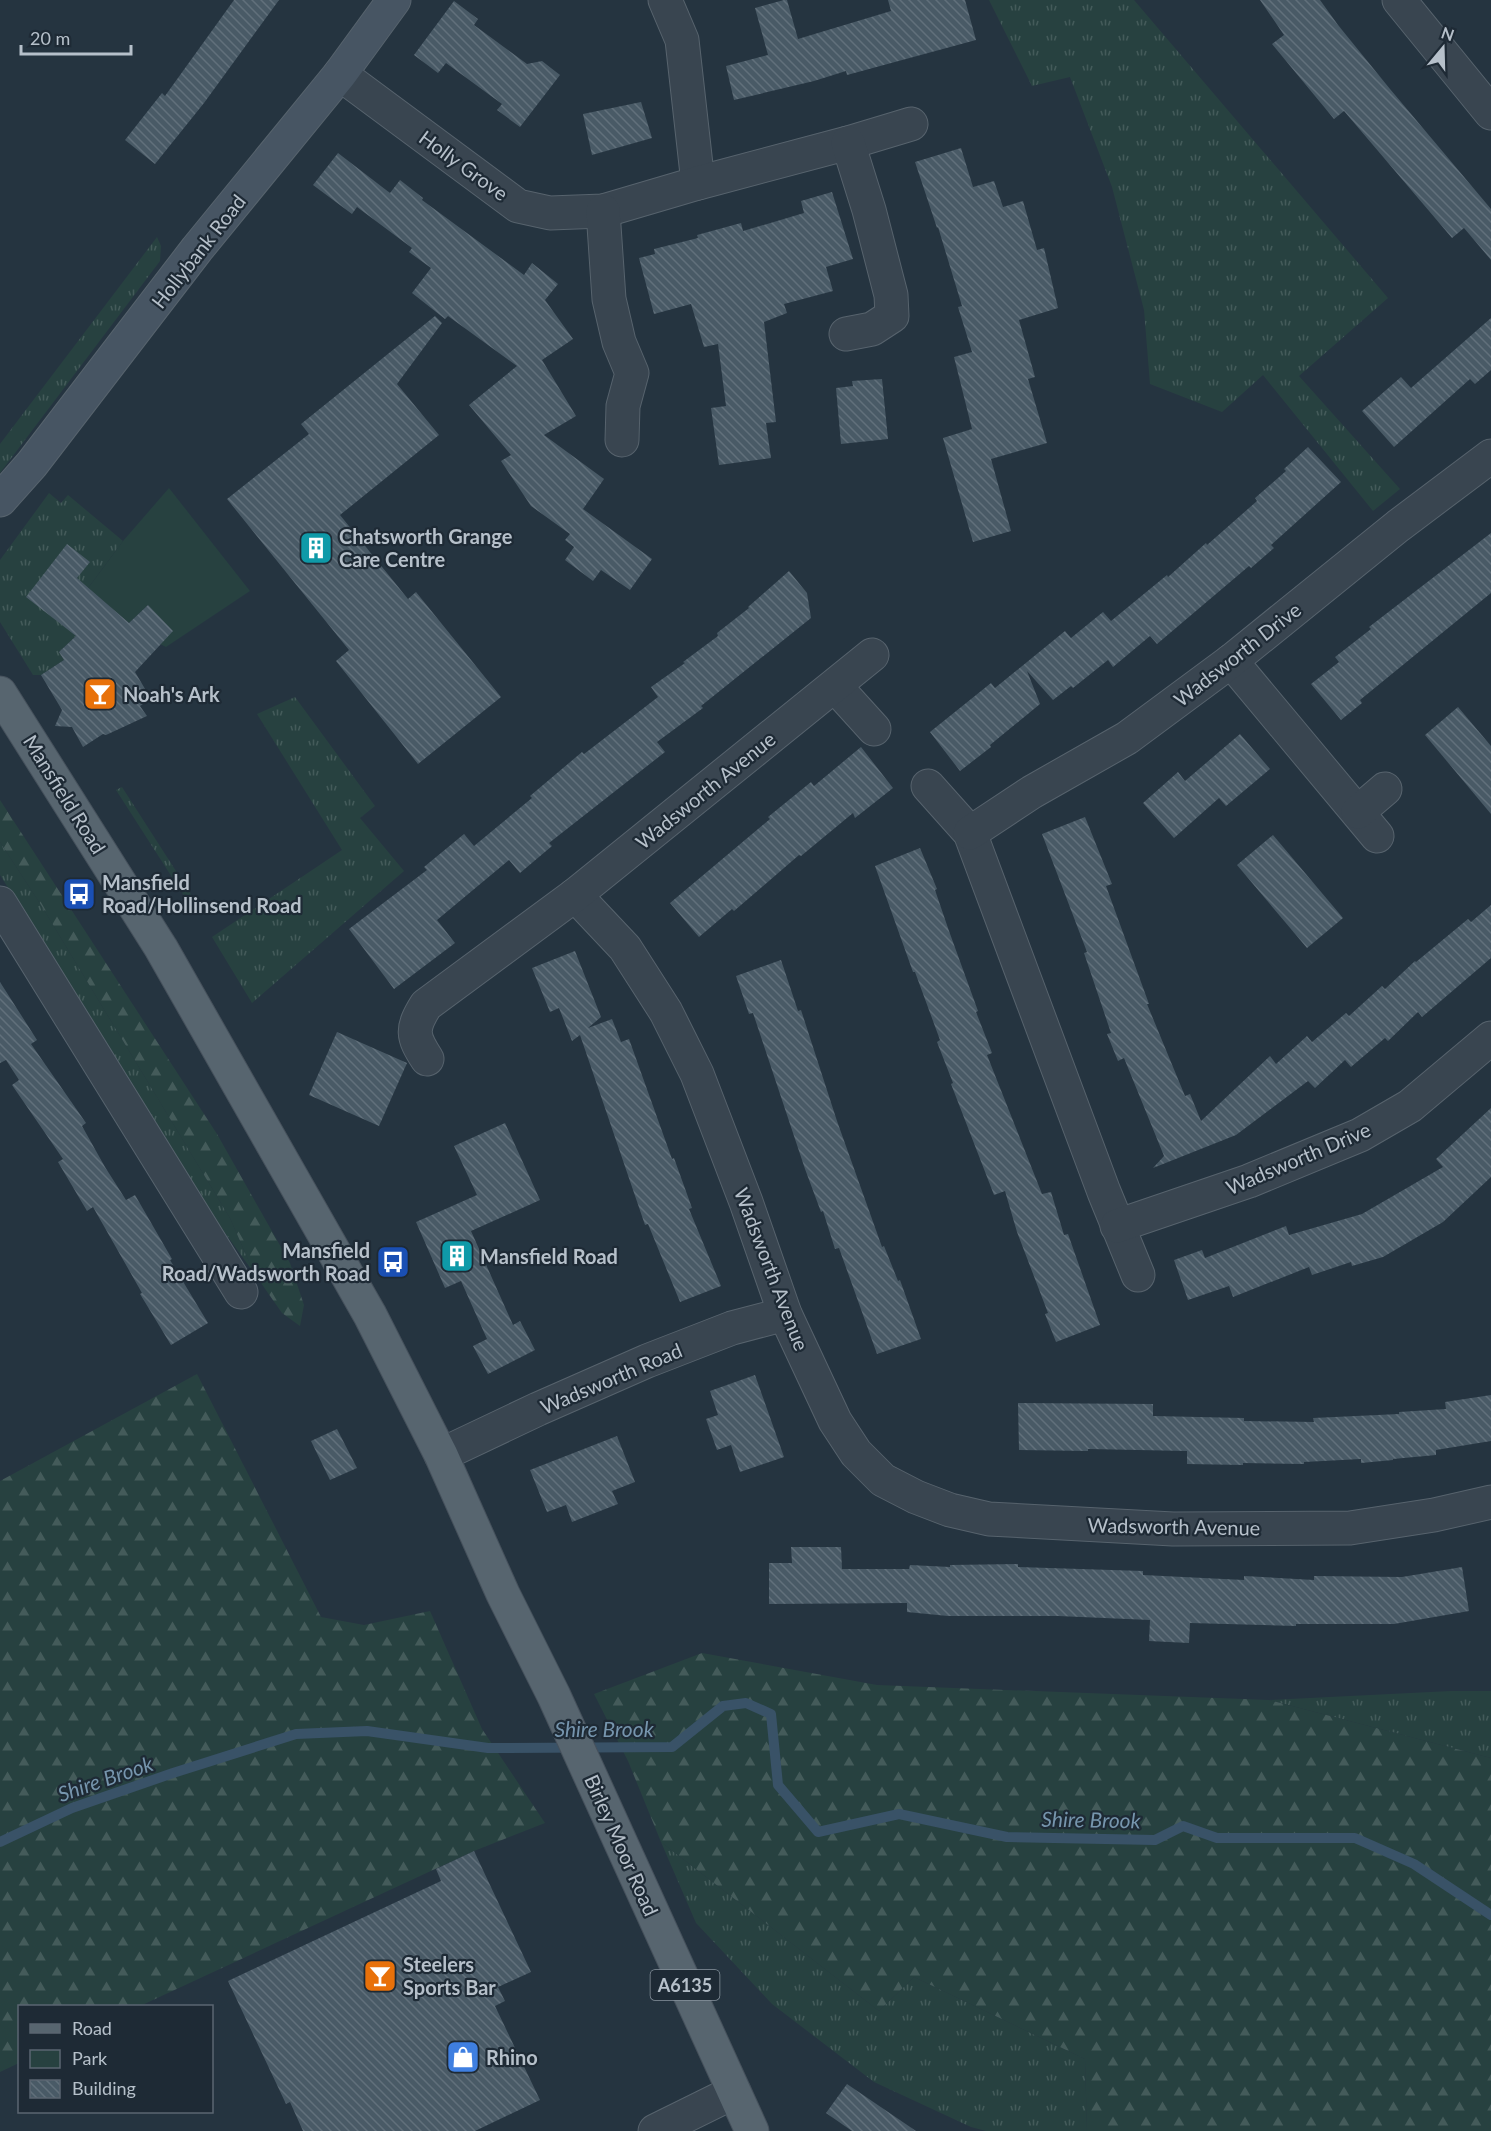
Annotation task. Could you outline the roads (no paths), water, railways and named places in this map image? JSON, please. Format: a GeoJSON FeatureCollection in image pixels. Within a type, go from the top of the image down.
{"type":"FeatureCollection","features":[{"type":"Feature","properties":{"kind":"main road","name":"Hollybank Road"},"geometry":{"type":"LineString","coordinates":[[0,500],[32,464],[197,249],[340,74],[394,0]]}},
{"type":"Feature","properties":{"kind":"main road","name":"Mansfield Road"},"geometry":{"type":"LineString","coordinates":[[0,693],[161,948],[211,1032],[370,1315],[441,1455],[488,1560]]}},
{"type":"Feature","properties":{"kind":"main road","name":"Birley Moor Road"},"geometry":{"type":"LineString","coordinates":[[488,1560],[620,1838],[752,2131]]}},
{"type":"Feature","properties":{"kind":"street"},"geometry":{"type":"LineString","coordinates":[[665,0],[682,40],[698,183]]}},
{"type":"Feature","properties":{"kind":"street"},"geometry":{"type":"LineString","coordinates":[[1399,0],[1491,113]]}},
{"type":"Feature","properties":{"kind":"street","name":"Holly Grove"},"geometry":{"type":"LineString","coordinates":[[340,74],[519,206],[550,213],[603,212],[911,124]]}},
{"type":"Feature","properties":{"kind":"street"},"geometry":{"type":"LineString","coordinates":[[846,334],[872,329],[892,316],[889,285],[848,143]]}},
{"type":"Feature","properties":{"kind":"street"},"geometry":{"type":"LineString","coordinates":[[603,212],[609,299],[619,342],[632,374],[623,406],[622,440]]}},
{"type":"Feature","properties":{"kind":"street","name":"Wadsworth Drive"},"geometry":{"type":"LineString","coordinates":[[970,833],[1032,792],[1127,738],[1231,661],[1398,526],[1491,456]]}},
{"type":"Feature","properties":{"kind":"street","name":"Wadsworth Avenue"},"geometry":{"type":"LineString","coordinates":[[427,1059],[416,1042],[416,1021],[426,1005],[575,895],[872,655]]}},
{"type":"Feature","properties":{"kind":"street"},"geometry":{"type":"LineString","coordinates":[[1231,661],[1368,824],[1385,789]]}},
{"type":"Feature","properties":{"kind":"street"},"geometry":{"type":"LineString","coordinates":[[834,686],[874,729]]}},
{"type":"Feature","properties":{"kind":"street"},"geometry":{"type":"LineString","coordinates":[[928,786],[970,833],[1138,1275]]}},
{"type":"Feature","properties":{"kind":"street","name":"Wadsworth Avenue"},"geometry":{"type":"LineString","coordinates":[[575,895],[625,948],[671,1022],[697,1074],[746,1202],[785,1314],[835,1422],[856,1453],[883,1480],[916,1497],[950,1510],[989,1519],[1173,1529],[1350,1528],[1434,1515],[1491,1502]]}},
{"type":"Feature","properties":{"kind":"street"},"geometry":{"type":"LineString","coordinates":[[0,903],[241,1292]]}},
{"type":"Feature","properties":{"kind":"street","name":"Wadsworth Drive"},"geometry":{"type":"LineString","coordinates":[[1118,1226],[1249,1181],[1360,1135],[1410,1106],[1491,1038]]}},
{"type":"Feature","properties":{"kind":"street","name":"Wadsworth Road"},"geometry":{"type":"LineString","coordinates":[[441,1455],[646,1361],[732,1328],[785,1314]]}},
{"type":"Feature","properties":{"kind":"street"},"geometry":{"type":"LineString","coordinates":[[655,2131],[734,2092]]}},
{"type":"Feature","properties":{"kind":"waterway","name":"Shire Brook"},"geometry":{"type":"LineString","coordinates":[[0,1842],[72,1808],[296,1734],[367,1731],[488,1748],[672,1747],[723,1706],[746,1703],[771,1714],[778,1785],[818,1832],[899,1814],[1007,1837],[1155,1840],[1183,1826],[1217,1838],[1355,1838],[1414,1864],[1491,1915]]}},
{"type":"Feature","properties":{"kind":"place","name":"Chatsworth Grange Care Centre"},"geometry":{"type":"Point","coordinates":[316,548]}},
{"type":"Feature","properties":{"kind":"place","name":"Noah's Ark"},"geometry":{"type":"Point","coordinates":[100,694]}},
{"type":"Feature","properties":{"kind":"place","name":"Mansfield Road/Hollinsend Road"},"geometry":{"type":"Point","coordinates":[79,894]}},
{"type":"Feature","properties":{"kind":"place","name":"Mansfield Road"},"geometry":{"type":"Point","coordinates":[457,1256]}},
{"type":"Feature","properties":{"kind":"place","name":"Mansfield Road/Wadsworth Road"},"geometry":{"type":"Point","coordinates":[393,1262]}},
{"type":"Feature","properties":{"kind":"place","name":"Steelers Sports Bar"},"geometry":{"type":"Point","coordinates":[380,1976]}},
{"type":"Feature","properties":{"kind":"place","name":"Rhino"},"geometry":{"type":"Point","coordinates":[463,2057]}}]}
